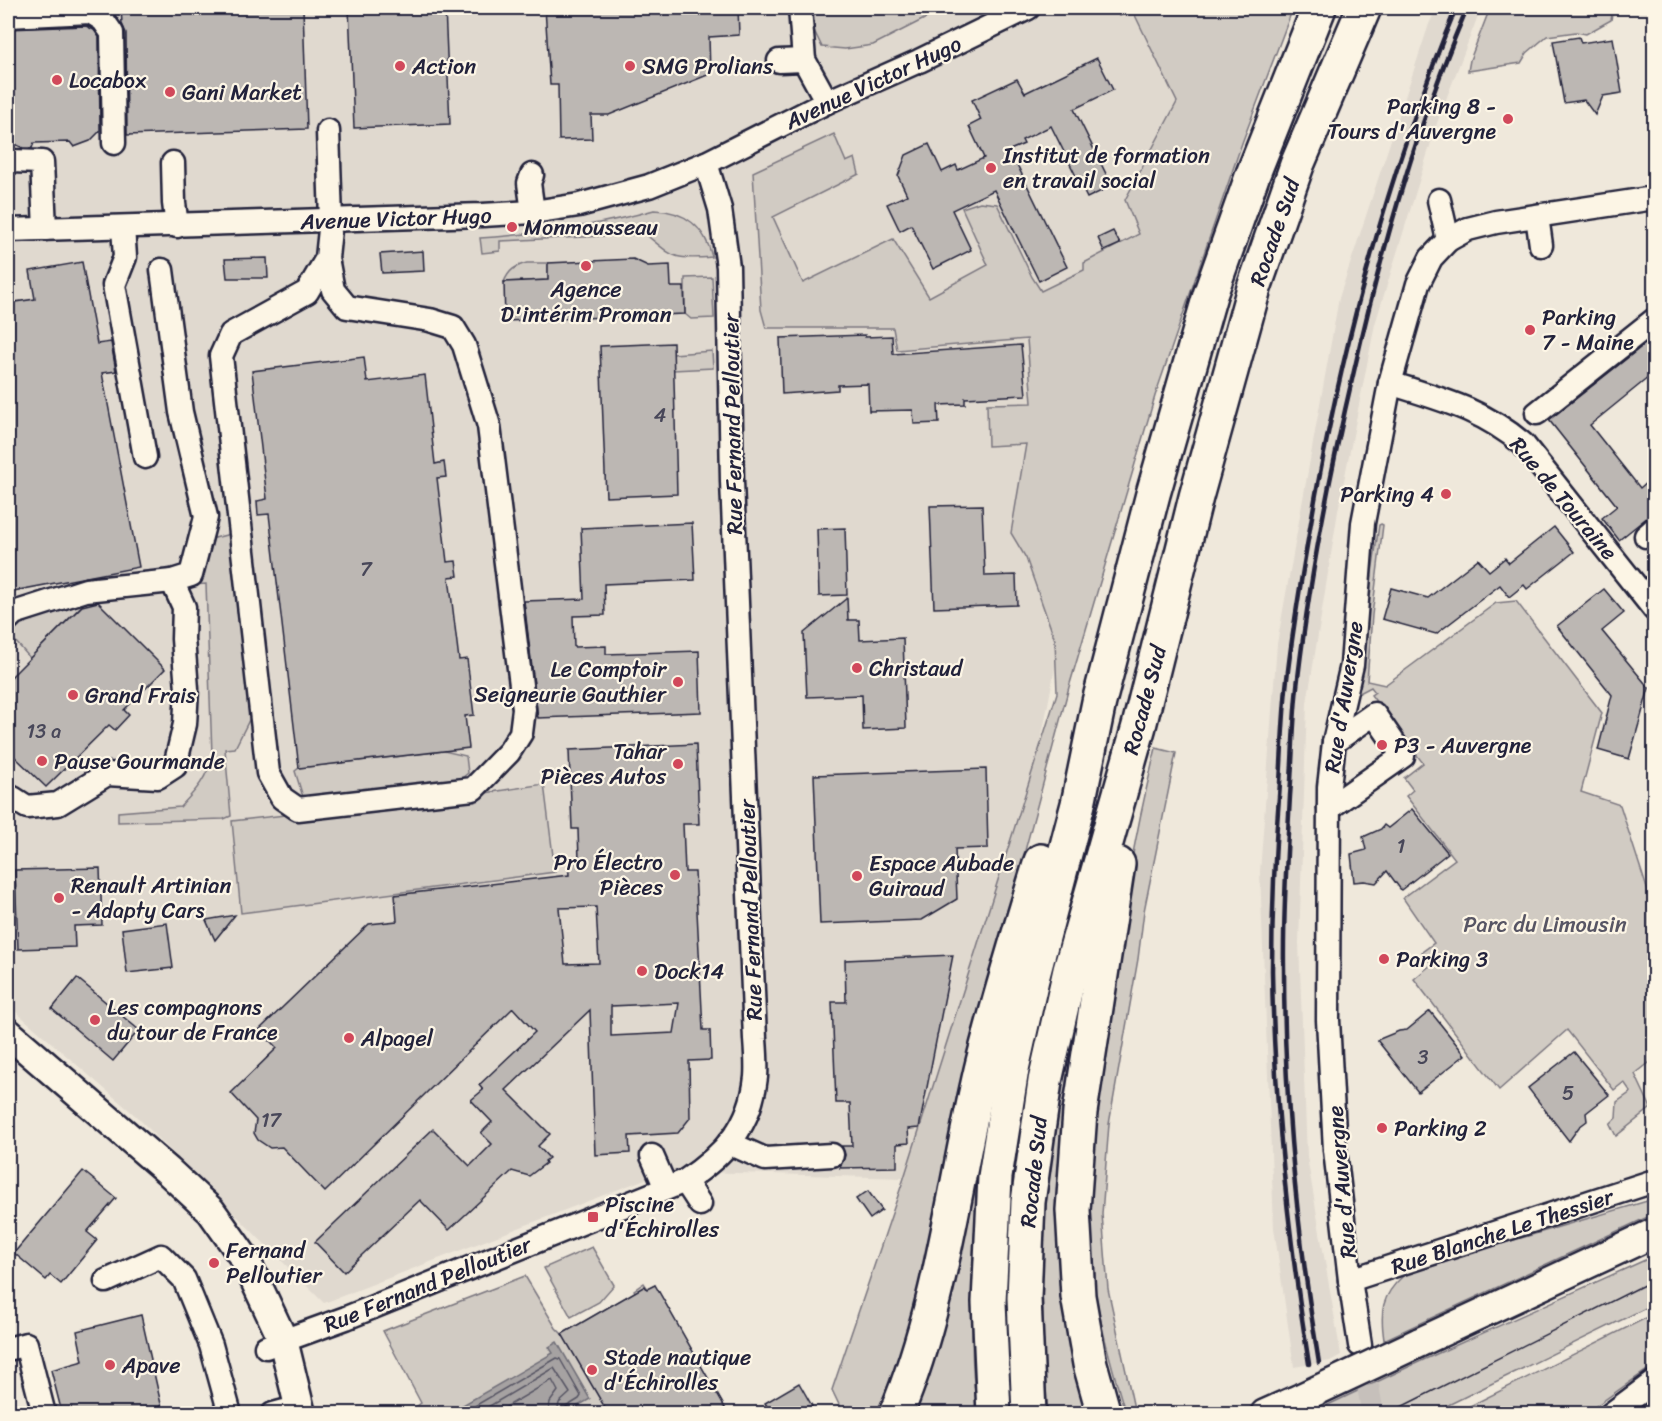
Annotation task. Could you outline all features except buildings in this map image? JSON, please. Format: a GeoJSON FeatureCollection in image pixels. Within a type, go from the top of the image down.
{"type":"FeatureCollection","features":[{"type":"Feature","properties":{"kind":"highway","name":"Rocade Sud"},"geometry":{"type":"LineString","coordinates":[[994,1413],[989,1302],[995,1178],[1012,1069],[1024,1013],[1078,804],[1099,702],[1153,494],[1210,295],[1253,174],[1319,8]]}},
{"type":"Feature","properties":{"kind":"highway","name":"Rocade Sud"},"geometry":{"type":"LineString","coordinates":[[1029,1413],[1025,1363],[1025,1251],[1036,1137],[1045,1081],[1070,970],[1139,726],[1196,497],[1254,288],[1297,165],[1363,10]]}},
{"type":"Feature","properties":{"kind":"highway"},"geometry":{"type":"LineString","coordinates":[[896,1413],[912,1373],[930,1311],[981,1070],[1011,958],[1077,737],[1099,702]]}},
{"type":"Feature","properties":{"kind":"highway"},"geometry":{"type":"LineString","coordinates":[[1104,1413],[1090,1364],[1078,1296],[1074,1254],[1074,1190],[1080,1112],[1139,726]]}},
{"type":"Feature","properties":{"kind":"main road"},"geometry":{"type":"LineString","coordinates":[[8,1033],[211,1211],[245,1259],[275,1344],[285,1413]]}},
{"type":"Feature","properties":{"kind":"main road"},"geometry":{"type":"LineString","coordinates":[[1265,1413],[1291,1406],[1418,1343],[1654,1233]]}},
{"type":"Feature","properties":{"kind":"street"},"geometry":{"type":"LineString","coordinates":[[800,8],[804,60],[827,102]]}},
{"type":"Feature","properties":{"kind":"street","name":"Avenue Victor Hugo"},"geometry":{"type":"LineString","coordinates":[[8,231],[534,212],[579,205],[626,194],[706,163],[827,102],[919,61],[1028,8]]}},
{"type":"Feature","properties":{"kind":"street"},"geometry":{"type":"LineString","coordinates":[[8,16],[90,12],[103,20],[112,33],[114,142]]}},
{"type":"Feature","properties":{"kind":"street"},"geometry":{"type":"LineString","coordinates":[[779,61],[804,60]]}},
{"type":"Feature","properties":{"kind":"street"},"geometry":{"type":"LineString","coordinates":[[327,258],[307,292],[231,334],[221,356],[268,773],[282,798],[298,809],[473,789],[509,752],[521,733],[524,709],[489,426],[464,345],[453,327],[430,320],[347,307],[333,290],[327,258],[331,220],[328,131]]}},
{"type":"Feature","properties":{"kind":"street"},"geometry":{"type":"LineString","coordinates":[[8,159],[42,162],[45,229]]}},
{"type":"Feature","properties":{"kind":"street"},"geometry":{"type":"LineString","coordinates":[[173,163],[177,226]]}},
{"type":"Feature","properties":{"kind":"street","name":"Rue Fernand Pelloutier"},"geometry":{"type":"LineString","coordinates":[[275,1344],[346,1318],[676,1185],[709,1165],[739,1132],[751,1100],[756,1077],[755,1040],[732,481],[728,267],[720,209],[706,163]]}},
{"type":"Feature","properties":{"kind":"street"},"geometry":{"type":"LineString","coordinates":[[532,175],[529,183],[534,212]]}},
{"type":"Feature","properties":{"kind":"street","name":"Rue d'Auvergne"},"geometry":{"type":"LineString","coordinates":[[1360,1346],[1335,1150],[1328,1020],[1329,787],[1334,742],[1352,664],[1363,523],[1390,382],[1418,284],[1431,258],[1448,240],[1468,230],[1496,222],[1654,198]]}},
{"type":"Feature","properties":{"kind":"street"},"geometry":{"type":"LineString","coordinates":[[1439,200],[1448,240]]}},
{"type":"Feature","properties":{"kind":"street"},"geometry":{"type":"LineString","coordinates":[[1537,216],[1541,244]]}},
{"type":"Feature","properties":{"kind":"street"},"geometry":{"type":"LineString","coordinates":[[123,227],[125,257],[114,285],[145,457]]}},
{"type":"Feature","properties":{"kind":"street"},"geometry":{"type":"LineString","coordinates":[[8,619],[14,613],[86,590],[172,581],[191,575],[206,517],[182,412],[162,270]]}},
{"type":"Feature","properties":{"kind":"street"},"geometry":{"type":"LineString","coordinates":[[1538,413],[1654,320]]}},
{"type":"Feature","properties":{"kind":"street","name":"Rue de Touraine"},"geometry":{"type":"LineString","coordinates":[[1390,382],[1472,410],[1505,428],[1523,444],[1654,609]]}},
{"type":"Feature","properties":{"kind":"street"},"geometry":{"type":"LineString","coordinates":[[8,802],[13,798],[27,807],[58,804],[107,774],[158,777],[175,766],[185,724],[187,689],[183,639],[184,607],[172,581]]}},
{"type":"Feature","properties":{"kind":"street"},"geometry":{"type":"LineString","coordinates":[[1329,808],[1403,756],[1374,714],[1334,742]]}},
{"type":"Feature","properties":{"kind":"street"},"geometry":{"type":"LineString","coordinates":[[729,1143],[765,1159],[832,1155]]}},
{"type":"Feature","properties":{"kind":"street"},"geometry":{"type":"LineString","coordinates":[[652,1156],[676,1185],[700,1204]]}},
{"type":"Feature","properties":{"kind":"street","name":"Rue Blanche Le Thessier"},"geometry":{"type":"LineString","coordinates":[[1350,1280],[1654,1181]]}},
{"type":"Feature","properties":{"kind":"street"},"geometry":{"type":"LineString","coordinates":[[106,1281],[161,1256],[184,1279],[211,1345],[230,1413]]}},
{"type":"Feature","properties":{"kind":"street"},"geometry":{"type":"LineString","coordinates":[[8,1349],[26,1344],[44,1413]]}},
{"type":"Feature","properties":{"kind":"street"},"geometry":{"type":"LineString","coordinates":[[1611,1413],[1654,1382]]}},
{"type":"Feature","properties":{"kind":"shaded area"},"geometry":{"type":"Polygon","coordinates":[[[8,8],[1240,8],[1136,245],[1040,746],[904,1178],[666,1171],[324,1303],[137,1117],[8,1005],[8,8]]]}},
{"type":"Feature","properties":{"kind":"shaded area"},"geometry":{"type":"Polygon","coordinates":[[[1437,8],[1481,8],[1437,123],[1375,324],[1338,511],[1307,703],[1299,943],[1307,1157],[1341,1355],[1330,1361],[1294,1367],[1274,1228],[1260,872],[1277,644],[1339,298],[1429,24],[1437,8]]]}},
{"type":"Feature","properties":{"kind":"green space"},"geometry":{"type":"Polygon","coordinates":[[[811,8],[946,8],[873,45],[845,49],[822,47],[808,18],[811,8]]]}},
{"type":"Feature","properties":{"kind":"green space"},"geometry":{"type":"Polygon","coordinates":[[[1116,8],[1293,8],[1242,143],[1155,396],[1069,687],[1005,925],[907,1347],[880,1413],[843,1413],[832,1390],[904,1178],[1057,693],[1055,640],[1026,558],[1011,533],[1026,444],[988,446],[987,404],[1032,403],[1027,339],[897,350],[893,328],[766,328],[761,310],[753,172],[834,134],[846,162],[855,158],[859,174],[773,217],[803,283],[893,239],[929,297],[988,265],[962,208],[980,202],[997,204],[1041,291],[1084,270],[1084,263],[1139,234],[1125,200],[1177,102],[1132,9],[1120,16],[1116,8]]]}},
{"type":"Feature","properties":{"kind":"green space"},"geometry":{"type":"Polygon","coordinates":[[[1490,8],[1613,8],[1611,20],[1586,34],[1576,32],[1547,36],[1527,53],[1521,63],[1468,71],[1490,8]]]}},
{"type":"Feature","properties":{"kind":"green space"},"geometry":{"type":"Polygon","coordinates":[[[654,210],[675,213],[692,222],[704,237],[712,257],[675,256],[645,234],[500,241],[500,251],[482,253],[480,238],[568,228],[611,221],[654,210]]]}},
{"type":"Feature","properties":{"kind":"green space"},"geometry":{"type":"Polygon","coordinates":[[[527,263],[548,263],[548,280],[504,282],[513,269],[527,263]]]}},
{"type":"Feature","properties":{"kind":"green space"},"geometry":{"type":"Polygon","coordinates":[[[712,277],[714,318],[691,319],[685,314],[685,278],[712,277]]]}},
{"type":"Feature","properties":{"kind":"green space"},"geometry":{"type":"Polygon","coordinates":[[[712,351],[713,368],[673,370],[673,354],[712,351]]]}},
{"type":"Feature","properties":{"kind":"green space","name":"Parc du Limousin"},"geometry":{"type":"Polygon","coordinates":[[[1379,525],[1383,525],[1367,681],[1385,685],[1496,603],[1516,601],[1602,713],[1581,792],[1620,805],[1654,910],[1654,1059],[1635,1074],[1651,1108],[1616,1136],[1610,1124],[1616,1118],[1617,1102],[1631,1092],[1624,1082],[1614,1090],[1567,1030],[1499,1090],[1414,979],[1432,964],[1422,952],[1434,943],[1403,898],[1455,859],[1406,796],[1413,790],[1404,778],[1423,763],[1371,695],[1375,692],[1371,687],[1354,696],[1379,525]]]}},
{"type":"Feature","properties":{"kind":"green space"},"geometry":{"type":"Polygon","coordinates":[[[234,533],[255,708],[235,748],[225,749],[231,816],[224,819],[118,822],[118,812],[180,807],[196,789],[207,771],[212,755],[206,584],[193,585],[211,539],[234,533]]]}},
{"type":"Feature","properties":{"kind":"green space"},"geometry":{"type":"Polygon","coordinates":[[[91,596],[30,658],[8,633],[9,625],[91,596]]]}},
{"type":"Feature","properties":{"kind":"green space"},"geometry":{"type":"Polygon","coordinates":[[[1156,748],[1176,753],[1144,911],[1138,959],[1109,1124],[1102,1214],[1108,1289],[1135,1413],[1128,1413],[1124,1408],[1111,1363],[1092,1272],[1089,1183],[1118,938],[1131,862],[1156,748]]]}},
{"type":"Feature","properties":{"kind":"green space"},"geometry":{"type":"Polygon","coordinates":[[[444,751],[466,756],[468,773],[451,787],[303,797],[295,771],[299,768],[444,751]]]}},
{"type":"Feature","properties":{"kind":"green space"},"geometry":{"type":"Polygon","coordinates":[[[544,784],[555,872],[241,913],[232,821],[485,793],[544,784]]]}},
{"type":"Feature","properties":{"kind":"green space"},"geometry":{"type":"Polygon","coordinates":[[[1088,968],[1079,1069],[1092,1413],[1048,1414],[1043,1339],[1043,1262],[1048,1186],[1057,1112],[1088,968]]]}},
{"type":"Feature","properties":{"kind":"green space"},"geometry":{"type":"Polygon","coordinates":[[[991,1108],[976,1210],[973,1262],[972,1351],[978,1413],[911,1414],[981,1112],[991,1108]]]}},
{"type":"Feature","properties":{"kind":"green space"},"geometry":{"type":"Polygon","coordinates":[[[1654,1199],[1654,1214],[1384,1340],[1382,1313],[1384,1305],[1390,1290],[1403,1276],[1402,1273],[1654,1199]]]}},
{"type":"Feature","properties":{"kind":"green space"},"geometry":{"type":"Polygon","coordinates":[[[592,1247],[614,1285],[599,1302],[571,1317],[544,1268],[592,1247]]]}},
{"type":"Feature","properties":{"kind":"green space"},"geometry":{"type":"Polygon","coordinates":[[[1654,1256],[1654,1304],[1432,1413],[1311,1413],[1421,1361],[1654,1256]]]}},
{"type":"Feature","properties":{"kind":"green space","name":"Stade nautique d'Échirolles"},"geometry":{"type":"Polygon","coordinates":[[[525,1276],[556,1328],[562,1334],[635,1292],[634,1290],[644,1283],[648,1289],[655,1285],[728,1413],[420,1413],[416,1407],[421,1403],[383,1331],[525,1276]]]}},
{"type":"Feature","properties":{"kind":"green space"},"geometry":{"type":"Polygon","coordinates":[[[1654,1314],[1654,1365],[1586,1413],[1456,1413],[1654,1314]]]}},
{"type":"Feature","properties":{"kind":"water"},"geometry":{"type":"Polygon","coordinates":[[[557,1342],[590,1399],[566,1413],[449,1413],[553,1353],[549,1347],[557,1342]]]}},
{"type":"Feature","properties":{"kind":"tunnel"},"geometry":{"type":"LineString","coordinates":[[1362,1353],[1373,1414]]}},
{"type":"Feature","properties":{"kind":"tram line"},"geometry":{"type":"LineString","coordinates":[[1387,1414],[1654,1280]]}},
{"type":"Feature","properties":{"kind":"railway"},"geometry":{"type":"LineString","coordinates":[[1309,1364],[1283,1168],[1273,1020],[1274,877],[1287,679],[1316,494],[1357,308],[1373,247],[1411,126],[1456,8]]}},
{"type":"Feature","properties":{"kind":"railway"},"geometry":{"type":"LineString","coordinates":[[1319,1363],[1298,1216],[1286,1068],[1285,904],[1296,693],[1308,601],[1322,524],[1365,325],[1402,187],[1432,97],[1467,8]]}},
{"type":"Feature","properties":{"kind":"place","name":"Action"},"geometry":{"type":"Point","coordinates":[400,66]}},
{"type":"Feature","properties":{"kind":"place","name":"SMG Prolians"},"geometry":{"type":"Point","coordinates":[630,66]}},
{"type":"Feature","properties":{"kind":"place","name":"Locabox"},"geometry":{"type":"Point","coordinates":[57,80]}},
{"type":"Feature","properties":{"kind":"place","name":"Gani Market"},"geometry":{"type":"Point","coordinates":[170,92]}},
{"type":"Feature","properties":{"kind":"place","name":"Parking 8 - Tours d'Auvergne"},"geometry":{"type":"Point","coordinates":[1508,119]}},
{"type":"Feature","properties":{"kind":"place","name":"Institut de formation en travail social"},"geometry":{"type":"Point","coordinates":[991,168]}},
{"type":"Feature","properties":{"kind":"place","name":"Monmousseau"},"geometry":{"type":"Point","coordinates":[512,227]}},
{"type":"Feature","properties":{"kind":"place","name":"Agence D'intérim Proman"},"geometry":{"type":"Point","coordinates":[586,266]}},
{"type":"Feature","properties":{"kind":"place","name":"Parking 7 - Maine"},"geometry":{"type":"Point","coordinates":[1530,330]}},
{"type":"Feature","properties":{"kind":"place","name":"Parking 4"},"geometry":{"type":"Point","coordinates":[1446,494]}},
{"type":"Feature","properties":{"kind":"place","name":"Christaud"},"geometry":{"type":"Point","coordinates":[857,668]}},
{"type":"Feature","properties":{"kind":"place","name":"Le Comptoir Seigneurie Gauthier"},"geometry":{"type":"Point","coordinates":[678,682]}},
{"type":"Feature","properties":{"kind":"place","name":"Grand Frais"},"geometry":{"type":"Point","coordinates":[73,695]}},
{"type":"Feature","properties":{"kind":"place","name":"P3 - Auvergne"},"geometry":{"type":"Point","coordinates":[1382,745]}},
{"type":"Feature","properties":{"kind":"place","name":"Pause Gourmande"},"geometry":{"type":"Point","coordinates":[42,761]}},
{"type":"Feature","properties":{"kind":"place","name":"Tahar Pièces Autos"},"geometry":{"type":"Point","coordinates":[678,764]}},
{"type":"Feature","properties":{"kind":"place","name":"Pro Électro Pièces"},"geometry":{"type":"Point","coordinates":[675,875]}},
{"type":"Feature","properties":{"kind":"place","name":"Espace Aubade Guiraud"},"geometry":{"type":"Point","coordinates":[857,876]}},
{"type":"Feature","properties":{"kind":"place","name":"Renault Artinian - Adapty Cars"},"geometry":{"type":"Point","coordinates":[59,898]}},
{"type":"Feature","properties":{"kind":"place","name":"Parking 3"},"geometry":{"type":"Point","coordinates":[1384,959]}},
{"type":"Feature","properties":{"kind":"place","name":"Dock14"},"geometry":{"type":"Point","coordinates":[642,971]}},
{"type":"Feature","properties":{"kind":"place","name":"Les compagnons du tour de France"},"geometry":{"type":"Point","coordinates":[95,1020]}},
{"type":"Feature","properties":{"kind":"place","name":"Alpagel"},"geometry":{"type":"Point","coordinates":[349,1038]}},
{"type":"Feature","properties":{"kind":"place","name":"Parking 2"},"geometry":{"type":"Point","coordinates":[1382,1128]}},
{"type":"Feature","properties":{"kind":"place","name":"Piscine d'Échirolles"},"geometry":{"type":"Point","coordinates":[593,1217]}},
{"type":"Feature","properties":{"kind":"place","name":"Fernand Pelloutier"},"geometry":{"type":"Point","coordinates":[214,1263]}},
{"type":"Feature","properties":{"kind":"place","name":"Apave"},"geometry":{"type":"Point","coordinates":[110,1365]}},
{"type":"Feature","properties":{"kind":"place","name":"Stade nautique d'Échirolles"},"geometry":{"type":"Point","coordinates":[592,1370]}}]}
